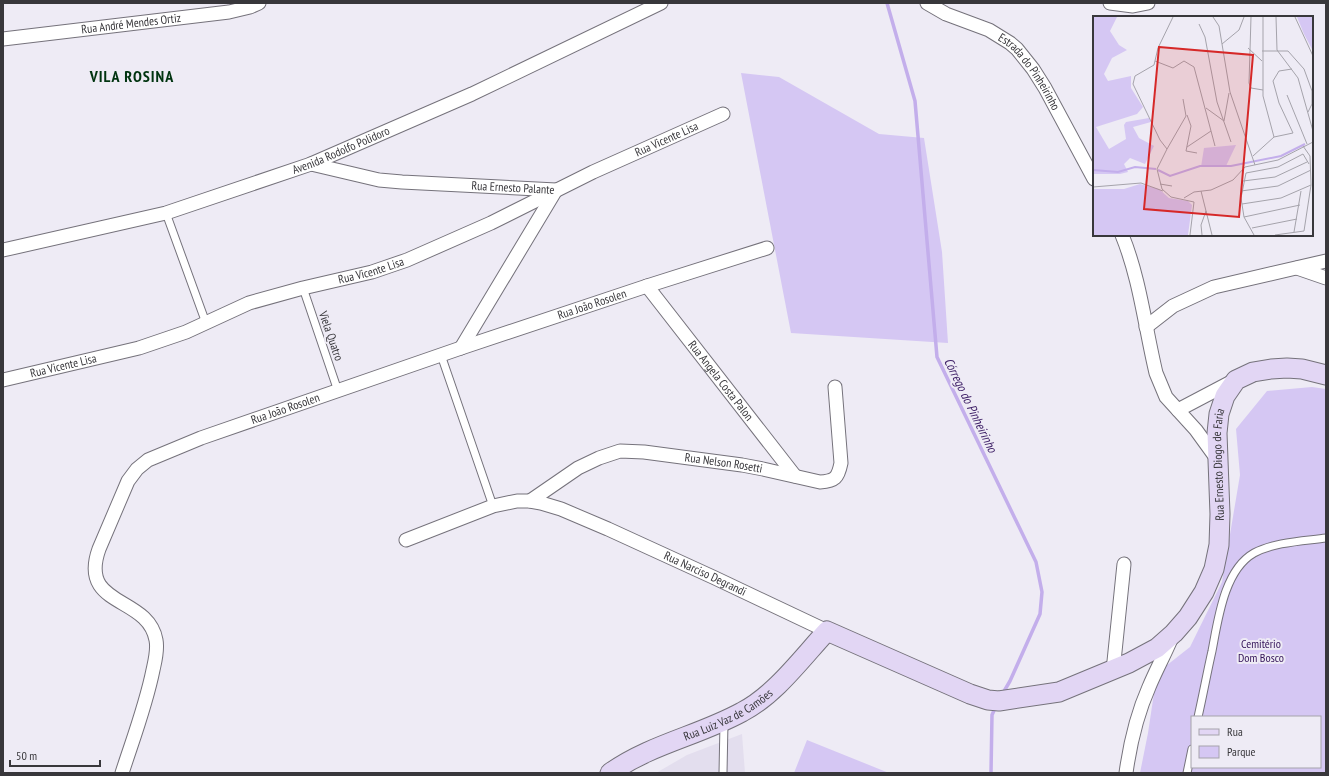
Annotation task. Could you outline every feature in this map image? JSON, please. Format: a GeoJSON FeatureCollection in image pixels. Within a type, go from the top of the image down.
{"type":"FeatureCollection","features":[{"type":"Feature","properties":{"kind":"main road"},"geometry":{"type":"LineString","coordinates":[[1236,380],[1253,372],[1271,369],[1302,369],[1326,375]]}},
{"type":"Feature","properties":{"kind":"main road","name":"Rua Ernesto Diogo de Faria"},"geometry":{"type":"LineString","coordinates":[[997,701],[1059,692],[1113,671],[1157,648],[1174,633],[1188,617],[1204,592],[1214,569],[1219,544],[1220,514],[1217,459],[1219,414],[1225,396],[1236,380]]}},
{"type":"Feature","properties":{"kind":"main road","name":"Rua Narciso Degrandi"},"geometry":{"type":"LineString","coordinates":[[827,631],[970,694],[997,701]]}},
{"type":"Feature","properties":{"kind":"main road","name":"Rua Luiz Vaz de Camões"},"geometry":{"type":"LineString","coordinates":[[610,773],[626,761],[742,712],[776,686],[827,631]]}},
{"type":"Feature","properties":{"kind":"street","name":"Rua André Mendes Ortiz"},"geometry":{"type":"LineString","coordinates":[[3,39],[207,16],[250,7],[259,3]]}},
{"type":"Feature","properties":{"kind":"street","name":"Avenida Rodolfo Polidoro"},"geometry":{"type":"LineString","coordinates":[[3,250],[166,212],[311,164],[472,94],[661,3]]}},
{"type":"Feature","properties":{"kind":"street","name":"Estrada do Pinheirinho"},"geometry":{"type":"LineString","coordinates":[[927,3],[946,14],[989,30],[1017,49],[1029,63],[1045,88],[1093,177]]}},
{"type":"Feature","properties":{"kind":"street"},"geometry":{"type":"LineString","coordinates":[[1112,3],[1133,6],[1148,3]]}},
{"type":"Feature","properties":{"kind":"street","name":"Rua Vicente Lisa"},"geometry":{"type":"LineString","coordinates":[[3,380],[139,348],[169,339],[250,303],[303,288],[372,272],[407,260],[491,223],[593,172],[723,114]]}},
{"type":"Feature","properties":{"kind":"street","name":"Rua Ernesto Palante"},"geometry":{"type":"LineString","coordinates":[[311,164],[379,180],[556,190],[461,348]]}},
{"type":"Feature","properties":{"kind":"street"},"geometry":{"type":"LineString","coordinates":[[1122,236],[1135,274],[1156,373],[1166,397],[1196,430],[1217,459]]}},
{"type":"Feature","properties":{"kind":"street","name":"Rua João Rosolen"},"geometry":{"type":"LineString","coordinates":[[122,773],[150,685],[156,656],[156,641],[153,630],[147,621],[135,610],[109,595],[99,586],[95,573],[96,558],[128,481],[137,469],[148,460],[201,438],[461,348],[767,248]]}},
{"type":"Feature","properties":{"kind":"street"},"geometry":{"type":"LineString","coordinates":[[1146,327],[1173,306],[1214,287],[1326,262]]}},
{"type":"Feature","properties":{"kind":"street"},"geometry":{"type":"LineString","coordinates":[[1297,268],[1326,278]]}},
{"type":"Feature","properties":{"kind":"street","name":"Rua Angela Costa Palon"},"geometry":{"type":"LineString","coordinates":[[647,286],[795,476]]}},
{"type":"Feature","properties":{"kind":"street"},"geometry":{"type":"LineString","coordinates":[[1178,410],[1236,380]]}},
{"type":"Feature","properties":{"kind":"street","name":"Rua Nelson Rosetti"},"geometry":{"type":"LineString","coordinates":[[530,501],[578,468],[599,458],[620,451],[644,452],[688,458],[763,469],[820,482],[829,481],[837,478],[841,463],[836,387]]}},
{"type":"Feature","properties":{"kind":"street","name":"Rua Narciso Degrandi"},"geometry":{"type":"LineString","coordinates":[[406,540],[494,506],[517,501],[530,501],[561,509],[608,529],[827,631]]}},
{"type":"Feature","properties":{"kind":"street"},"geometry":{"type":"LineString","coordinates":[[1113,671],[1124,564]]}},
{"type":"Feature","properties":{"kind":"street","name":"Rua Ernesto Diogo de Faria"},"geometry":{"type":"LineString","coordinates":[[1126,773],[1129,750],[1137,719],[1149,688],[1162,663],[1174,633]]}},
{"type":"Feature","properties":{"kind":"lane"},"geometry":{"type":"LineString","coordinates":[[166,212],[206,323]]}},
{"type":"Feature","properties":{"kind":"lane","name":"Viela Quatro"},"geometry":{"type":"LineString","coordinates":[[303,288],[338,391]]}},
{"type":"Feature","properties":{"kind":"lane"},"geometry":{"type":"LineString","coordinates":[[441,355],[494,506]]}},
{"type":"Feature","properties":{"kind":"lane"},"geometry":{"type":"LineString","coordinates":[[1198,716],[1221,605],[1230,582],[1238,569],[1244,561],[1254,553],[1264,549],[1282,544],[1326,538]]}},
{"type":"Feature","properties":{"kind":"lane"},"geometry":{"type":"LineString","coordinates":[[723,773],[725,720]]}},
{"type":"Feature","properties":{"kind":"lane"},"geometry":{"type":"LineString","coordinates":[[1187,773],[1191,754]]}},
{"type":"Feature","properties":{"kind":"shaded area"},"geometry":{"type":"Polygon","coordinates":[[[742,734],[745,773],[656,773],[687,755],[742,734]]]}},
{"type":"Feature","properties":{"kind":"green space"},"geometry":{"type":"Polygon","coordinates":[[[741,73],[779,77],[879,134],[924,138],[942,252],[948,343],[791,333],[741,73]]]}},
{"type":"Feature","properties":{"kind":"green space","name":"Cemitério Dom Bosco"},"geometry":{"type":"Polygon","coordinates":[[[1312,387],[1326,389],[1326,773],[1140,773],[1157,673],[1190,647],[1222,582],[1240,475],[1236,429],[1267,391],[1312,387]]]}},
{"type":"Feature","properties":{"kind":"green space"},"geometry":{"type":"Polygon","coordinates":[[[807,740],[889,773],[794,773],[807,740]]]}},
{"type":"Feature","properties":{"kind":"waterway","name":"Córrego do Pinheirinho"},"geometry":{"type":"LineString","coordinates":[[887,3],[915,101],[937,357],[1036,562],[1042,592],[1040,614],[1010,681],[1003,693]]}},
{"type":"Feature","properties":{"kind":"waterway","name":"Córrego do Pinheirinho"},"geometry":{"type":"LineString","coordinates":[[991,773],[992,715],[996,706]]}},
{"type":"Feature","properties":{"kind":"district","name":"VILA ROSINA"},"geometry":{"type":"Point","coordinates":[132,76]}}]}
